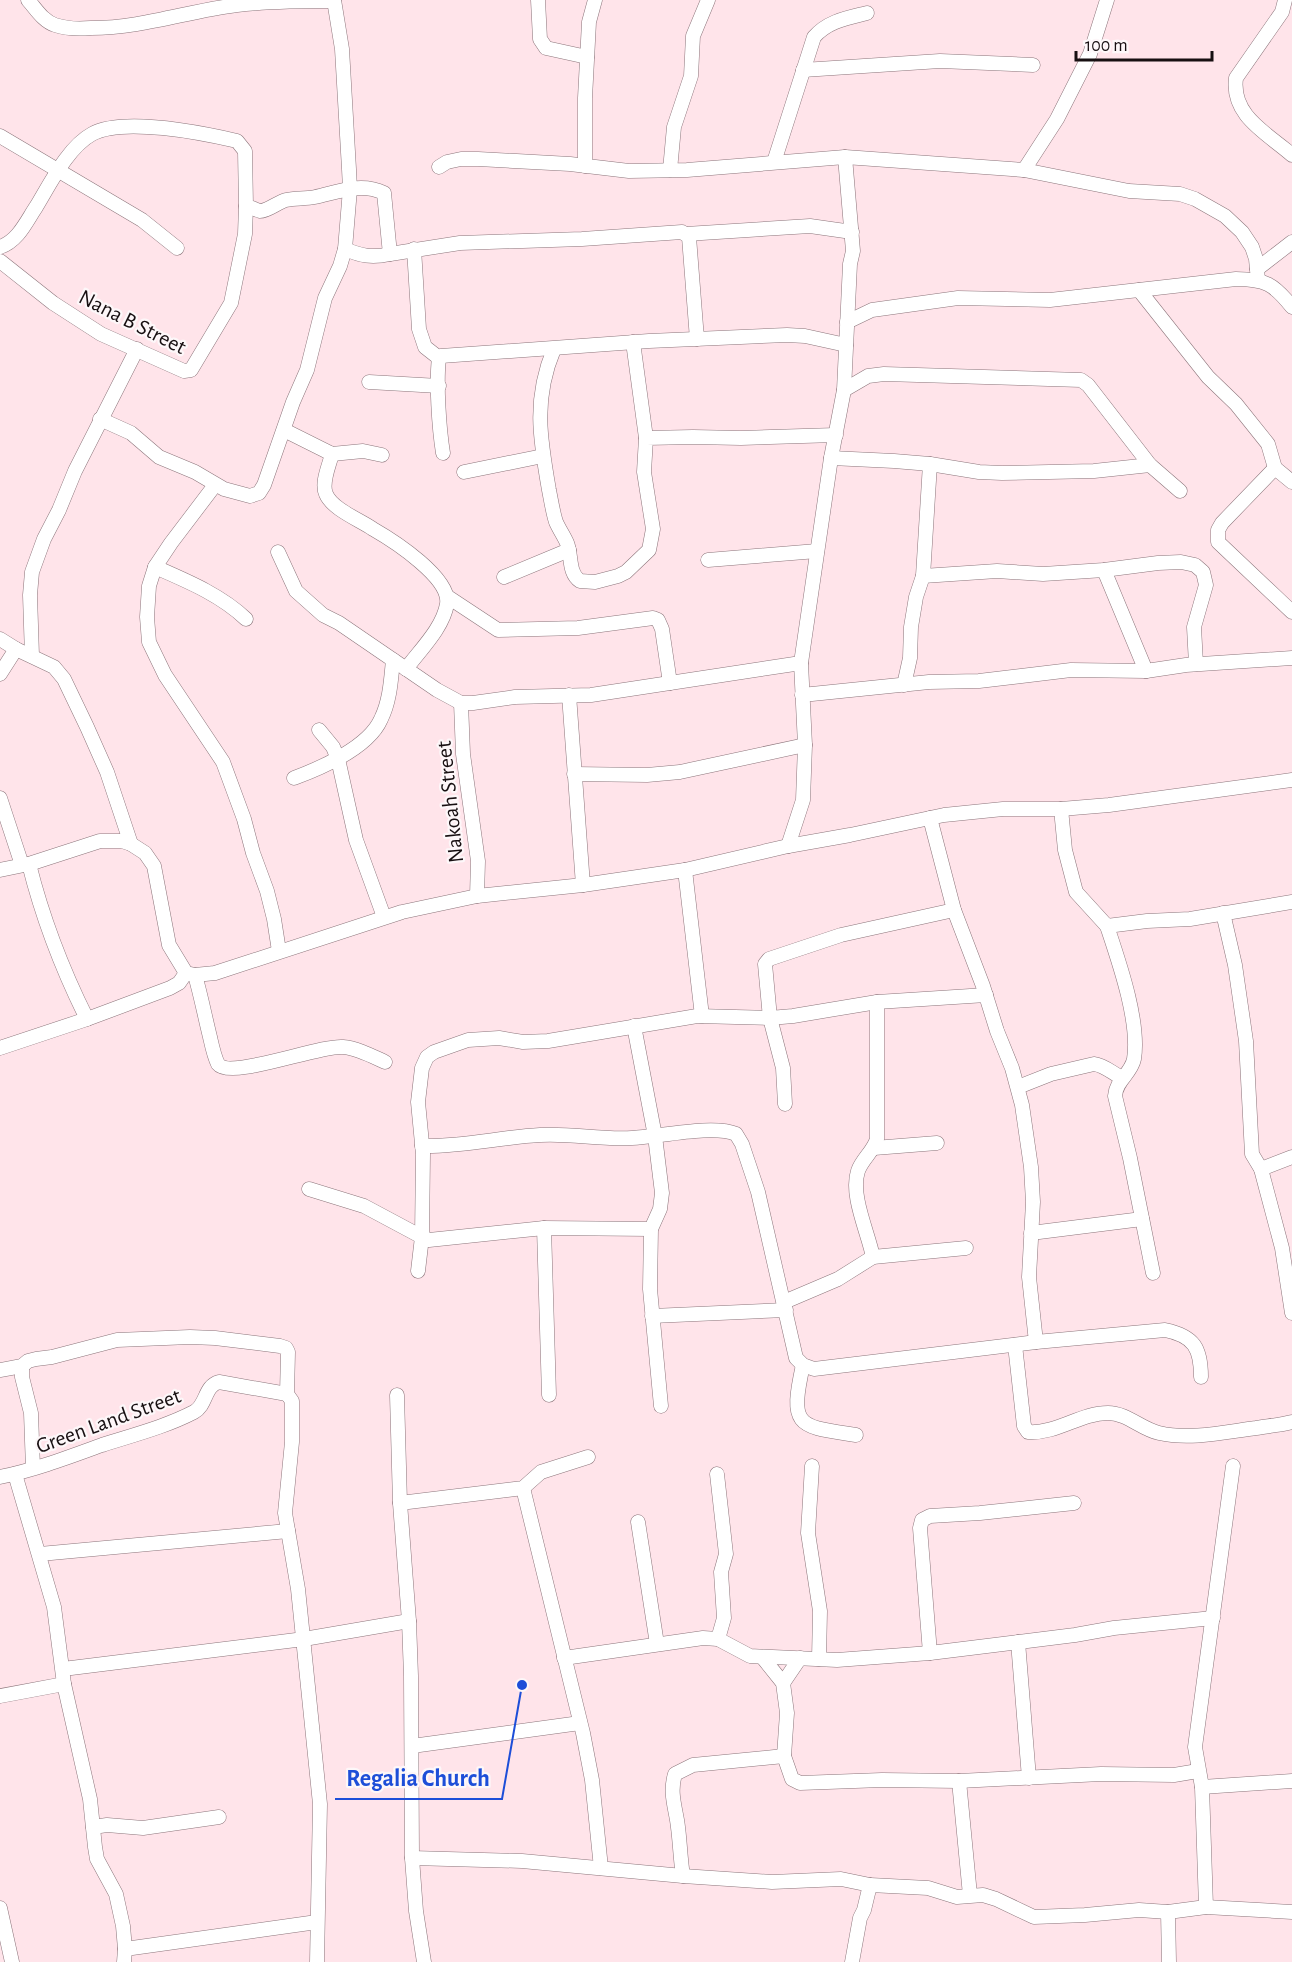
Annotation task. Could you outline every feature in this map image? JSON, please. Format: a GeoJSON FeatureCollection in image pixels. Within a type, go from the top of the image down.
{"type":"FeatureCollection","features":[{"type":"Feature","properties":{"kind":"street"},"geometry":{"type":"LineString","coordinates":[[28,0],[52,24],[79,29],[136,25],[237,5],[334,1],[342,50],[350,189],[345,249],[325,298],[307,370],[292,402],[264,485],[259,493],[250,496],[215,485],[195,472],[159,458],[131,433],[100,419]]}},
{"type":"Feature","properties":{"kind":"street"},"geometry":{"type":"LineString","coordinates":[[538,0],[540,39],[546,48],[587,57]]}},
{"type":"Feature","properties":{"kind":"street"},"geometry":{"type":"LineString","coordinates":[[585,166],[585,98],[589,22],[595,0]]}},
{"type":"Feature","properties":{"kind":"street"},"geometry":{"type":"LineString","coordinates":[[669,170],[674,127],[690,76],[693,36],[708,0]]}},
{"type":"Feature","properties":{"kind":"street"},"geometry":{"type":"LineString","coordinates":[[1024,170],[1057,119],[1090,54],[1107,0]]}},
{"type":"Feature","properties":{"kind":"street"},"geometry":{"type":"LineString","coordinates":[[1286,11],[1236,78],[1234,88],[1242,112],[1252,123],[1292,155]]}},
{"type":"Feature","properties":{"kind":"street"},"geometry":{"type":"LineString","coordinates":[[774,162],[814,37],[821,29],[840,20],[867,13]]}},
{"type":"Feature","properties":{"kind":"street"},"geometry":{"type":"LineString","coordinates":[[803,70],[940,60],[1033,65]]}},
{"type":"Feature","properties":{"kind":"street"},"geometry":{"type":"LineString","coordinates":[[0,247],[18,235],[70,154],[91,134],[105,129],[147,126],[237,141],[245,151],[246,206],[260,211],[287,200],[350,189],[376,189],[384,193],[390,254]]}},
{"type":"Feature","properties":{"kind":"street"},"geometry":{"type":"LineString","coordinates":[[0,136],[142,220],[177,248]]}},
{"type":"Feature","properties":{"kind":"street"},"geometry":{"type":"LineString","coordinates":[[788,846],[803,800],[805,745],[801,663],[831,458],[844,390],[850,264],[853,250],[844,157]]}},
{"type":"Feature","properties":{"kind":"street"},"geometry":{"type":"LineString","coordinates":[[439,167],[447,162],[461,159],[478,159],[629,171],[687,170],[844,157],[1024,170],[1129,191],[1180,194],[1195,199],[1225,216],[1242,232],[1252,247],[1258,274],[1273,286],[1292,307]]}},
{"type":"Feature","properties":{"kind":"street","name":"Nana B Street"},"geometry":{"type":"LineString","coordinates":[[0,261],[53,303],[101,334],[184,371],[191,370],[231,303],[245,234],[246,206]]}},
{"type":"Feature","properties":{"kind":"street"},"geometry":{"type":"LineString","coordinates":[[345,249],[365,257],[377,257],[460,243],[582,239],[682,232],[686,234],[810,226],[852,232]]}},
{"type":"Feature","properties":{"kind":"street"},"geometry":{"type":"LineString","coordinates":[[686,234],[689,237],[697,339]]}},
{"type":"Feature","properties":{"kind":"street"},"geometry":{"type":"LineString","coordinates":[[847,322],[872,310],[958,298],[1035,301],[1236,279],[1258,274],[1292,242]]}},
{"type":"Feature","properties":{"kind":"street"},"geometry":{"type":"LineString","coordinates":[[414,249],[419,329],[425,347],[439,358]]}},
{"type":"Feature","properties":{"kind":"street"},"geometry":{"type":"LineString","coordinates":[[1139,290],[1186,351],[1208,377],[1236,404],[1268,444],[1275,468],[1292,482]]}},
{"type":"Feature","properties":{"kind":"street"},"geometry":{"type":"LineString","coordinates":[[439,358],[441,356],[633,342],[787,335],[805,336],[846,345]]}},
{"type":"Feature","properties":{"kind":"street"},"geometry":{"type":"LineString","coordinates":[[554,349],[545,371],[540,405],[543,456],[556,521],[569,550],[573,573],[576,578],[586,583],[626,572],[650,550],[653,529],[644,472],[646,438],[633,342]]}},
{"type":"Feature","properties":{"kind":"street"},"geometry":{"type":"LineString","coordinates":[[32,656],[30,595],[32,572],[44,539],[75,471],[137,349]]}},
{"type":"Feature","properties":{"kind":"street"},"geometry":{"type":"LineString","coordinates":[[439,358],[443,453]]}},
{"type":"Feature","properties":{"kind":"street"},"geometry":{"type":"LineString","coordinates":[[844,390],[868,376],[884,374],[1081,380],[1088,385],[1150,465],[1180,491]]}},
{"type":"Feature","properties":{"kind":"street"},"geometry":{"type":"LineString","coordinates":[[369,382],[439,386]]}},
{"type":"Feature","properties":{"kind":"street"},"geometry":{"type":"LineString","coordinates":[[284,430],[332,454],[363,451],[382,455]]}},
{"type":"Feature","properties":{"kind":"street"},"geometry":{"type":"LineString","coordinates":[[646,438],[836,435]]}},
{"type":"Feature","properties":{"kind":"street"},"geometry":{"type":"LineString","coordinates":[[332,454],[324,484],[325,493],[330,501],[393,542],[434,574],[448,597],[498,630],[578,628],[653,618],[658,620],[662,629],[670,683]]}},
{"type":"Feature","properties":{"kind":"street"},"geometry":{"type":"LineString","coordinates":[[464,472],[543,456]]}},
{"type":"Feature","properties":{"kind":"street"},"geometry":{"type":"LineString","coordinates":[[831,458],[930,464],[979,472],[1002,473],[1094,471],[1150,465]]}},
{"type":"Feature","properties":{"kind":"street"},"geometry":{"type":"LineString","coordinates":[[904,685],[910,657],[916,597],[923,576],[930,464]]}},
{"type":"Feature","properties":{"kind":"street"},"geometry":{"type":"LineString","coordinates":[[1275,468],[1222,523],[1216,537],[1218,542],[1292,612]]}},
{"type":"Feature","properties":{"kind":"street"},"geometry":{"type":"LineString","coordinates":[[215,485],[155,567],[149,586],[147,607],[149,642],[165,675],[227,771],[267,891],[279,951]]}},
{"type":"Feature","properties":{"kind":"street"},"geometry":{"type":"LineString","coordinates":[[504,577],[569,550]]}},
{"type":"Feature","properties":{"kind":"street"},"geometry":{"type":"LineString","coordinates":[[708,560],[817,551]]}},
{"type":"Feature","properties":{"kind":"street"},"geometry":{"type":"LineString","coordinates":[[278,552],[296,591],[323,615],[339,623],[437,690],[461,703],[473,704],[515,697],[591,695],[801,663]]}},
{"type":"Feature","properties":{"kind":"street"},"geometry":{"type":"LineString","coordinates":[[923,576],[998,571],[1043,574],[1182,562],[1195,565],[1200,567],[1206,585],[1194,627],[1196,664]]}},
{"type":"Feature","properties":{"kind":"street"},"geometry":{"type":"LineString","coordinates":[[155,567],[207,591],[236,609],[246,619]]}},
{"type":"Feature","properties":{"kind":"street"},"geometry":{"type":"LineString","coordinates":[[1104,570],[1146,671]]}},
{"type":"Feature","properties":{"kind":"street"},"geometry":{"type":"LineString","coordinates":[[406,669],[439,624],[447,606],[448,597]]}},
{"type":"Feature","properties":{"kind":"street"},"geometry":{"type":"LineString","coordinates":[[0,639],[54,667],[64,679],[107,772],[131,844]]}},
{"type":"Feature","properties":{"kind":"street"},"geometry":{"type":"LineString","coordinates":[[0,674],[16,649]]}},
{"type":"Feature","properties":{"kind":"street"},"geometry":{"type":"LineString","coordinates":[[802,695],[929,682],[979,681],[1071,670],[1146,671],[1196,664],[1292,658]]}},
{"type":"Feature","properties":{"kind":"street"},"geometry":{"type":"LineString","coordinates":[[294,778],[338,759],[371,735],[381,722],[387,704],[393,660]]}},
{"type":"Feature","properties":{"kind":"street"},"geometry":{"type":"LineString","coordinates":[[569,696],[583,885]]}},
{"type":"Feature","properties":{"kind":"street","name":"Nakoah Street"},"geometry":{"type":"LineString","coordinates":[[461,703],[463,754],[478,861],[477,896]]}},
{"type":"Feature","properties":{"kind":"street"},"geometry":{"type":"LineString","coordinates":[[319,730],[333,747],[338,759],[356,840],[384,918]]}},
{"type":"Feature","properties":{"kind":"street"},"geometry":{"type":"LineString","coordinates":[[574,774],[647,776],[680,772],[805,745]]}},
{"type":"Feature","properties":{"kind":"street"},"geometry":{"type":"LineString","coordinates":[[0,1048],[170,988],[190,974],[215,973],[384,918],[432,905],[477,896],[583,885],[685,870],[788,846],[850,836],[944,815],[986,810],[1061,809],[1165,799],[1292,780]]}},
{"type":"Feature","properties":{"kind":"street"},"geometry":{"type":"LineString","coordinates":[[0,798],[78,1002],[87,1019]]}},
{"type":"Feature","properties":{"kind":"street"},"geometry":{"type":"LineString","coordinates":[[1061,809],[1065,850],[1076,892],[1107,926],[1132,1016],[1134,1062],[1115,1090],[1115,1096],[1153,1273]]}},
{"type":"Feature","properties":{"kind":"street"},"geometry":{"type":"LineString","coordinates":[[930,818],[954,910],[1018,1087],[1031,1167],[1033,1202],[1029,1277],[1036,1342]]}},
{"type":"Feature","properties":{"kind":"street"},"geometry":{"type":"LineString","coordinates":[[0,870],[25,865],[100,841],[122,841],[131,844],[145,853],[154,866],[169,945],[190,974],[219,1064],[230,1069],[250,1066],[328,1047],[344,1047],[386,1062]]}},
{"type":"Feature","properties":{"kind":"street"},"geometry":{"type":"LineString","coordinates":[[685,870],[702,1016]]}},
{"type":"Feature","properties":{"kind":"street"},"geometry":{"type":"LineString","coordinates":[[1107,926],[1190,919],[1292,902]]}},
{"type":"Feature","properties":{"kind":"street"},"geometry":{"type":"LineString","coordinates":[[785,1104],[783,1068],[770,1018],[765,972],[765,964],[769,959],[841,935],[954,910]]}},
{"type":"Feature","properties":{"kind":"street"},"geometry":{"type":"LineString","coordinates":[[1223,913],[1235,965],[1246,1041],[1252,1154],[1261,1169],[1282,1248],[1292,1313]]}},
{"type":"Feature","properties":{"kind":"street"},"geometry":{"type":"LineString","coordinates":[[418,1271],[422,1237],[422,1146],[418,1102],[422,1068],[427,1057],[434,1052],[468,1040],[499,1038],[523,1042],[548,1041],[678,1018],[702,1016],[770,1018],[877,1002],[986,995]]}},
{"type":"Feature","properties":{"kind":"street"},"geometry":{"type":"LineString","coordinates":[[873,1257],[857,1198],[856,1180],[860,1168],[874,1148],[877,1139],[879,1116],[877,1002]]}},
{"type":"Feature","properties":{"kind":"street"},"geometry":{"type":"LineString","coordinates":[[634,1026],[655,1136],[662,1193],[660,1209],[651,1229],[650,1289],[661,1406]]}},
{"type":"Feature","properties":{"kind":"street"},"geometry":{"type":"LineString","coordinates":[[1018,1087],[1051,1074],[1094,1064],[1101,1065],[1122,1078]]}},
{"type":"Feature","properties":{"kind":"street"},"geometry":{"type":"LineString","coordinates":[[422,1146],[474,1144],[558,1134],[622,1139],[677,1133],[731,1132],[739,1137],[758,1192],[796,1358],[803,1365],[814,1369],[1036,1342],[1165,1330],[1179,1333],[1194,1344],[1199,1353],[1201,1377]]}},
{"type":"Feature","properties":{"kind":"street"},"geometry":{"type":"LineString","coordinates":[[874,1148],[937,1143]]}},
{"type":"Feature","properties":{"kind":"street"},"geometry":{"type":"LineString","coordinates":[[1261,1169],[1292,1157]]}},
{"type":"Feature","properties":{"kind":"street"},"geometry":{"type":"LineString","coordinates":[[309,1189],[364,1206],[429,1240],[544,1228],[651,1229]]}},
{"type":"Feature","properties":{"kind":"street"},"geometry":{"type":"LineString","coordinates":[[1031,1233],[1142,1219]]}},
{"type":"Feature","properties":{"kind":"street"},"geometry":{"type":"LineString","coordinates":[[544,1228],[549,1395]]}},
{"type":"Feature","properties":{"kind":"street"},"geometry":{"type":"LineString","coordinates":[[652,1316],[785,1306],[838,1280],[873,1257],[966,1248]]}},
{"type":"Feature","properties":{"kind":"street"},"geometry":{"type":"LineString","coordinates":[[0,1370],[117,1340],[215,1338],[286,1348],[289,1355],[287,1394],[292,1401],[292,1442],[285,1501],[304,1639],[320,1804],[317,1962]]}},
{"type":"Feature","properties":{"kind":"street"},"geometry":{"type":"LineString","coordinates":[[1015,1345],[1024,1426],[1028,1432],[1059,1428],[1084,1418],[1111,1413],[1149,1430],[1173,1435],[1214,1434],[1292,1423]]}},
{"type":"Feature","properties":{"kind":"street"},"geometry":{"type":"LineString","coordinates":[[803,1365],[798,1386],[799,1418],[815,1429],[856,1435]]}},
{"type":"Feature","properties":{"kind":"street"},"geometry":{"type":"LineString","coordinates":[[22,1366],[22,1377],[31,1413],[33,1468]]}},
{"type":"Feature","properties":{"kind":"street","name":"Green Land Street"},"geometry":{"type":"LineString","coordinates":[[0,1477],[173,1422],[196,1411],[202,1405],[214,1383],[287,1394]]}},
{"type":"Feature","properties":{"kind":"street"},"geometry":{"type":"LineString","coordinates":[[397,1395],[400,1503],[409,1621],[412,1858],[416,1911],[424,1962]]}},
{"type":"Feature","properties":{"kind":"street"},"geometry":{"type":"LineString","coordinates":[[400,1503],[523,1488],[541,1472],[588,1457]]}},
{"type":"Feature","properties":{"kind":"street"},"geometry":{"type":"LineString","coordinates":[[812,1466],[808,1533],[820,1611],[819,1659]]}},
{"type":"Feature","properties":{"kind":"street"},"geometry":{"type":"LineString","coordinates":[[1206,1907],[1202,1787],[1195,1747],[1233,1466]]}},
{"type":"Feature","properties":{"kind":"street"},"geometry":{"type":"LineString","coordinates":[[15,1474],[54,1607],[64,1684],[90,1799],[97,1859],[116,1894],[123,1926],[124,1956],[317,1922]]}},
{"type":"Feature","properties":{"kind":"street"},"geometry":{"type":"LineString","coordinates":[[717,1474],[726,1554],[722,1572],[724,1618],[718,1639]]}},
{"type":"Feature","properties":{"kind":"street"},"geometry":{"type":"LineString","coordinates":[[523,1488],[592,1780],[601,1868]]}},
{"type":"Feature","properties":{"kind":"street"},"geometry":{"type":"LineString","coordinates":[[930,1653],[921,1520],[930,1516],[1074,1503]]}},
{"type":"Feature","properties":{"kind":"street"},"geometry":{"type":"LineString","coordinates":[[638,1522],[657,1644]]}},
{"type":"Feature","properties":{"kind":"street"},"geometry":{"type":"LineString","coordinates":[[40,1554],[288,1531]]}},
{"type":"Feature","properties":{"kind":"street"},"geometry":{"type":"LineString","coordinates":[[564,1658],[703,1638],[718,1639],[750,1656],[837,1660],[930,1653],[1114,1628],[1213,1618]]}},
{"type":"Feature","properties":{"kind":"street"},"geometry":{"type":"LineString","coordinates":[[63,1669],[304,1639],[409,1621]]}},
{"type":"Feature","properties":{"kind":"street"},"geometry":{"type":"LineString","coordinates":[[1017,1642],[1029,1778]]}},
{"type":"Feature","properties":{"kind":"street"},"geometry":{"type":"LineString","coordinates":[[763,1658],[783,1683],[787,1713],[784,1756],[792,1779],[800,1783],[882,1780],[959,1781],[1101,1774],[1174,1775],[1198,1771]]}},
{"type":"Feature","properties":{"kind":"street"},"geometry":{"type":"LineString","coordinates":[[783,1683],[800,1658]]}},
{"type":"Feature","properties":{"kind":"street"},"geometry":{"type":"LineString","coordinates":[[0,1696],[64,1684]]}},
{"type":"Feature","properties":{"kind":"street"},"geometry":{"type":"LineString","coordinates":[[412,1746],[580,1723]]}},
{"type":"Feature","properties":{"kind":"street"},"geometry":{"type":"LineString","coordinates":[[683,1876],[672,1798],[675,1774],[693,1765],[784,1756]]}},
{"type":"Feature","properties":{"kind":"street"},"geometry":{"type":"LineString","coordinates":[[959,1781],[970,1895]]}},
{"type":"Feature","properties":{"kind":"street"},"geometry":{"type":"LineString","coordinates":[[1202,1787],[1292,1781]]}},
{"type":"Feature","properties":{"kind":"street"},"geometry":{"type":"LineString","coordinates":[[93,1827],[107,1825],[143,1828],[219,1817]]}},
{"type":"Feature","properties":{"kind":"street"},"geometry":{"type":"LineString","coordinates":[[412,1858],[522,1861],[772,1882],[842,1879],[870,1885],[928,1888],[950,1895],[983,1895],[1034,1917],[1139,1910],[1168,1912],[1206,1907],[1292,1912]]}},
{"type":"Feature","properties":{"kind":"street"},"geometry":{"type":"LineString","coordinates":[[852,1962],[860,1918],[870,1885]]}},
{"type":"Feature","properties":{"kind":"street"},"geometry":{"type":"LineString","coordinates":[[0,1908],[12,1962]]}},
{"type":"Feature","properties":{"kind":"street"},"geometry":{"type":"LineString","coordinates":[[1168,1912],[1168,1962]]}},
{"type":"Feature","properties":{"kind":"place","name":"Regalia Church"},"geometry":{"type":"Point","coordinates":[522,1685]}}]}
